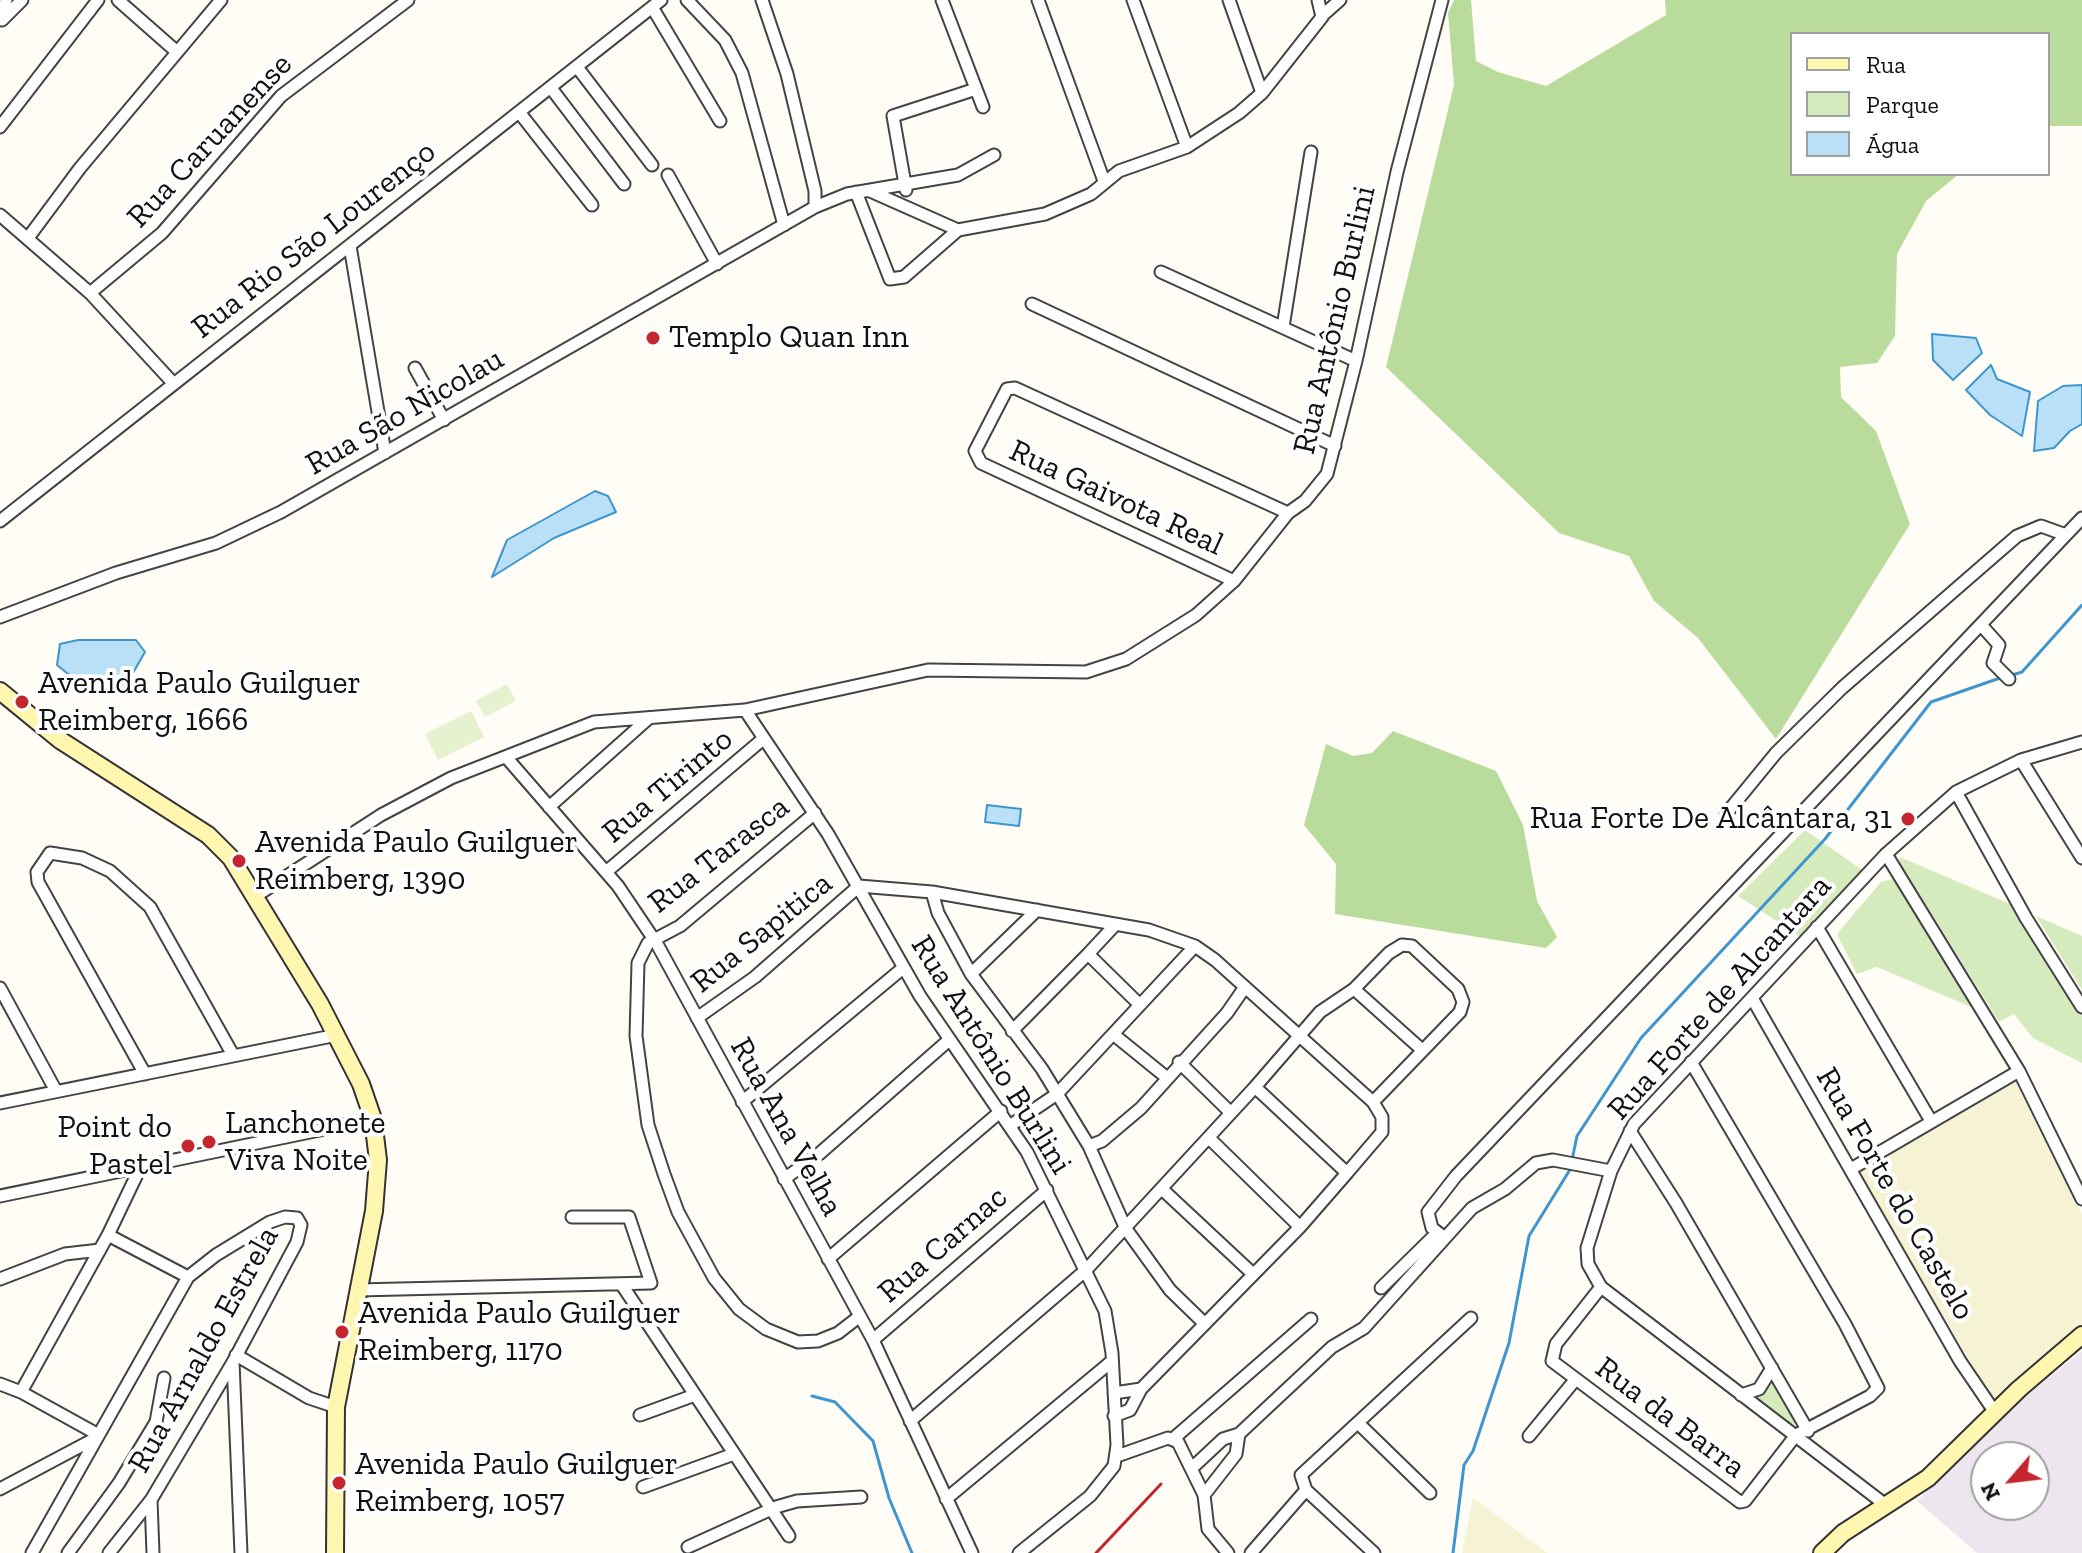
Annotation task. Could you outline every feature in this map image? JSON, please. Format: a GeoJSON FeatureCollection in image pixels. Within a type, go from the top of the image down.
{"type":"FeatureCollection","features":[{"type":"Feature","properties":{"kind":"main road"},"geometry":{"type":"LineString","coordinates":[[0,691],[60,740],[208,835],[231,858],[337,1035],[361,1084],[373,1119],[378,1160],[374,1211],[336,1407],[335,1553]]}},
{"type":"Feature","properties":{"kind":"main road"},"geometry":{"type":"LineString","coordinates":[[1822,1553],[1843,1533],[1928,1478],[2082,1335]]}},
{"type":"Feature","properties":{"kind":"street"},"geometry":{"type":"LineString","coordinates":[[1,24],[6,0]]}},
{"type":"Feature","properties":{"kind":"street"},"geometry":{"type":"LineString","coordinates":[[1,24],[22,0]]}},
{"type":"Feature","properties":{"kind":"street"},"geometry":{"type":"LineString","coordinates":[[1,124],[98,0]]}},
{"type":"Feature","properties":{"kind":"street"},"geometry":{"type":"LineString","coordinates":[[118,0],[177,52]]}},
{"type":"Feature","properties":{"kind":"street"},"geometry":{"type":"LineString","coordinates":[[28,238],[80,168],[221,0]]}},
{"type":"Feature","properties":{"kind":"street","name":"Rua Caruanense"},"geometry":{"type":"LineString","coordinates":[[90,293],[162,233],[281,96],[408,0]]}},
{"type":"Feature","properties":{"kind":"street"},"geometry":{"type":"LineString","coordinates":[[687,0],[725,40],[742,73],[784,225]]}},
{"type":"Feature","properties":{"kind":"street"},"geometry":{"type":"LineString","coordinates":[[762,0],[787,74],[815,191],[815,207]]}},
{"type":"Feature","properties":{"kind":"street"},"geometry":{"type":"LineString","coordinates":[[942,0],[983,107]]}},
{"type":"Feature","properties":{"kind":"street"},"geometry":{"type":"LineString","coordinates":[[1038,0],[1104,181]]}},
{"type":"Feature","properties":{"kind":"street"},"geometry":{"type":"LineString","coordinates":[[1133,0],[1187,147]]}},
{"type":"Feature","properties":{"kind":"street"},"geometry":{"type":"LineString","coordinates":[[1229,0],[1262,93]]}},
{"type":"Feature","properties":{"kind":"street"},"geometry":{"type":"LineString","coordinates":[[1318,0],[1323,15]]}},
{"type":"Feature","properties":{"kind":"street"},"geometry":{"type":"LineString","coordinates":[[863,191],[890,279],[904,277],[958,230],[1045,214],[1091,194],[1119,171],[1187,147],[1262,93],[1323,15],[1340,0]]}},
{"type":"Feature","properties":{"kind":"street","name":"Rua Antônio Burlini"},"geometry":{"type":"LineString","coordinates":[[256,896],[381,815],[451,778],[594,722],[745,710],[928,670],[1086,672],[1108,667],[1196,615],[1234,581],[1288,513],[1321,485],[1335,446],[1389,202],[1442,0]]}},
{"type":"Feature","properties":{"kind":"street"},"geometry":{"type":"LineString","coordinates":[[656,3],[720,121]]}},
{"type":"Feature","properties":{"kind":"street","name":"Rua Rio São Lourenço"},"geometry":{"type":"LineString","coordinates":[[0,521],[656,3]]}},
{"type":"Feature","properties":{"kind":"street"},"geometry":{"type":"LineString","coordinates":[[577,67],[652,165]]}},
{"type":"Feature","properties":{"kind":"street"},"geometry":{"type":"LineString","coordinates":[[551,88],[624,184]]}},
{"type":"Feature","properties":{"kind":"street"},"geometry":{"type":"LineString","coordinates":[[906,186],[893,116],[976,89]]}},
{"type":"Feature","properties":{"kind":"street"},"geometry":{"type":"LineString","coordinates":[[519,112],[592,205]]}},
{"type":"Feature","properties":{"kind":"street"},"geometry":{"type":"LineString","coordinates":[[1283,327],[1311,152]]}},
{"type":"Feature","properties":{"kind":"street","name":"Rua São Nicolau"},"geometry":{"type":"LineString","coordinates":[[0,617],[116,573],[216,543],[281,512],[815,207],[863,191],[958,175],[994,155]]}},
{"type":"Feature","properties":{"kind":"street"},"geometry":{"type":"LineString","coordinates":[[668,175],[717,264]]}},
{"type":"Feature","properties":{"kind":"street"},"geometry":{"type":"LineString","coordinates":[[863,191],[958,230]]}},
{"type":"Feature","properties":{"kind":"street"},"geometry":{"type":"LineString","coordinates":[[0,215],[90,293],[174,384]]}},
{"type":"Feature","properties":{"kind":"street"},"geometry":{"type":"LineString","coordinates":[[350,246],[385,453]]}},
{"type":"Feature","properties":{"kind":"street"},"geometry":{"type":"LineString","coordinates":[[1161,272],[1356,361]]}},
{"type":"Feature","properties":{"kind":"street"},"geometry":{"type":"LineString","coordinates":[[1032,304],[1335,446]]}},
{"type":"Feature","properties":{"kind":"street"},"geometry":{"type":"LineString","coordinates":[[415,368],[444,420]]}},
{"type":"Feature","properties":{"kind":"street","name":"Rua Gaivota Real"},"geometry":{"type":"LineString","coordinates":[[1234,581],[978,460],[975,451],[1007,389],[1012,387],[1288,513]]}},
{"type":"Feature","properties":{"kind":"street"},"geometry":{"type":"LineString","coordinates":[[1441,1236],[1429,1221],[1428,1212],[1456,1176],[2082,518]]}},
{"type":"Feature","properties":{"kind":"street"},"geometry":{"type":"LineString","coordinates":[[1726,814],[1776,753],[1832,697],[2017,536],[2041,526],[2066,535]]}},
{"type":"Feature","properties":{"kind":"street"},"geometry":{"type":"LineString","coordinates":[[1982,626],[1999,645],[1993,663],[2009,679]]}},
{"type":"Feature","properties":{"kind":"street","name":"Rua Antônio Burlini"},"geometry":{"type":"LineString","coordinates":[[745,710],[815,813],[903,968],[949,1040],[1011,1125],[1047,1190],[1105,1311],[1112,1361],[1117,1456]]}},
{"type":"Feature","properties":{"kind":"street"},"geometry":{"type":"LineString","coordinates":[[549,807],[649,718]]}},
{"type":"Feature","properties":{"kind":"street","name":"Rua Tirinto"},"geometry":{"type":"LineString","coordinates":[[606,872],[763,739]]}},
{"type":"Feature","properties":{"kind":"street","name":"Rua Forte de Alcantara"},"geometry":{"type":"LineString","coordinates":[[1601,1287],[1588,1264],[1587,1248],[1611,1171],[1630,1131],[1886,854],[1956,792],[2021,760],[2082,742]]}},
{"type":"Feature","properties":{"kind":"street","name":"Rua Ana Velha"},"geometry":{"type":"LineString","coordinates":[[506,757],[606,872],[653,938],[873,1340],[972,1553]]}},
{"type":"Feature","properties":{"kind":"street"},"geometry":{"type":"LineString","coordinates":[[2021,760],[2082,858]]}},
{"type":"Feature","properties":{"kind":"street"},"geometry":{"type":"LineString","coordinates":[[1956,792],[2026,918],[2082,1007]]}},
{"type":"Feature","properties":{"kind":"street","name":"Rua Tarasca"},"geometry":{"type":"LineString","coordinates":[[653,938],[680,926],[815,813]]}},
{"type":"Feature","properties":{"kind":"street"},"geometry":{"type":"LineString","coordinates":[[145,1074],[38,882],[37,872],[50,853],[82,858],[110,871],[150,907],[233,1055]]}},
{"type":"Feature","properties":{"kind":"street"},"geometry":{"type":"LineString","coordinates":[[1886,854],[2019,1071],[2082,1199]]}},
{"type":"Feature","properties":{"kind":"street"},"geometry":{"type":"LineString","coordinates":[[859,886],[932,892],[1037,910],[1149,930],[1195,946],[1373,1102],[1382,1117],[1382,1132],[1300,1227],[1141,1389],[1130,1410],[1114,1416]]}},
{"type":"Feature","properties":{"kind":"street","name":"Rua Sapitica"},"geometry":{"type":"LineString","coordinates":[[697,1018],[746,984],[859,886]]}},
{"type":"Feature","properties":{"kind":"street"},"geometry":{"type":"LineString","coordinates":[[932,892],[938,913],[971,974],[1057,1094],[1089,1146],[1126,1229],[1170,1290],[1205,1324]]}},
{"type":"Feature","properties":{"kind":"street"},"geometry":{"type":"LineString","coordinates":[[971,974],[1037,910]]}},
{"type":"Feature","properties":{"kind":"street"},"geometry":{"type":"LineString","coordinates":[[1012,1031],[1115,925]]}},
{"type":"Feature","properties":{"kind":"street"},"geometry":{"type":"LineString","coordinates":[[1817,927],[1931,1121]]}},
{"type":"Feature","properties":{"kind":"street"},"geometry":{"type":"LineString","coordinates":[[653,938],[638,963],[636,1036],[648,1125],[678,1212],[705,1264],[739,1309],[766,1329],[798,1342],[818,1341],[838,1333],[860,1316]]}},
{"type":"Feature","properties":{"kind":"street"},"geometry":{"type":"LineString","coordinates":[[910,1421],[1086,1270],[1163,1190],[1320,1012],[1354,989],[1389,953],[1402,945],[1412,946],[1458,989],[1463,1002],[1460,1012],[1373,1102]]}},
{"type":"Feature","properties":{"kind":"street"},"geometry":{"type":"LineString","coordinates":[[1011,1125],[1057,1094],[1195,946]]}},
{"type":"Feature","properties":{"kind":"street"},"geometry":{"type":"LineString","coordinates":[[1088,954],[1140,1005]]}},
{"type":"Feature","properties":{"kind":"street"},"geometry":{"type":"LineString","coordinates":[[742,1102],[903,968]]}},
{"type":"Feature","properties":{"kind":"street"},"geometry":{"type":"LineString","coordinates":[[1089,1146],[1116,1131],[1227,1013],[1245,987]]}},
{"type":"Feature","properties":{"kind":"street"},"geometry":{"type":"LineString","coordinates":[[0,988],[56,1091]]}},
{"type":"Feature","properties":{"kind":"street"},"geometry":{"type":"LineString","coordinates":[[1354,989],[1421,1049]]}},
{"type":"Feature","properties":{"kind":"street","name":"Rua Forte do Castelo"},"geometry":{"type":"LineString","coordinates":[[1752,998],[1960,1361],[1996,1414]]}},
{"type":"Feature","properties":{"kind":"street"},"geometry":{"type":"LineString","coordinates":[[1113,1034],[1166,1077]]}},
{"type":"Feature","properties":{"kind":"street"},"geometry":{"type":"LineString","coordinates":[[0,1103],[337,1035]]}},
{"type":"Feature","properties":{"kind":"street"},"geometry":{"type":"LineString","coordinates":[[784,1179],[819,1154],[949,1040]]}},
{"type":"Feature","properties":{"kind":"street"},"geometry":{"type":"LineString","coordinates":[[1179,1062],[1231,1113]]}},
{"type":"Feature","properties":{"kind":"street"},"geometry":{"type":"LineString","coordinates":[[1691,1062],[1878,1385],[1870,1396],[1802,1433]]}},
{"type":"Feature","properties":{"kind":"street"},"geometry":{"type":"LineString","coordinates":[[1851,1169],[2019,1071]]}},
{"type":"Feature","properties":{"kind":"street"},"geometry":{"type":"LineString","coordinates":[[1255,1087],[1347,1173]]}},
{"type":"Feature","properties":{"kind":"street"},"geometry":{"type":"LineString","coordinates":[[828,1259],[1001,1111]]}},
{"type":"Feature","properties":{"kind":"street"},"geometry":{"type":"LineString","coordinates":[[0,1196],[373,1119]]}},
{"type":"Feature","properties":{"kind":"street"},"geometry":{"type":"LineString","coordinates":[[1630,1131],[1772,1368],[1802,1433]]}},
{"type":"Feature","properties":{"kind":"street"},"geometry":{"type":"LineString","coordinates":[[1209,1138],[1300,1227]]}},
{"type":"Feature","properties":{"kind":"street"},"geometry":{"type":"LineString","coordinates":[[1381,1288],[1472,1208],[1505,1189],[1536,1163],[1553,1160],[1611,1171]]}},
{"type":"Feature","properties":{"kind":"street"},"geometry":{"type":"LineString","coordinates":[[21,1392],[108,1235],[141,1166]]}},
{"type":"Feature","properties":{"kind":"street","name":"Rua Carnac"},"geometry":{"type":"LineString","coordinates":[[873,1340],[1047,1190]]}},
{"type":"Feature","properties":{"kind":"street"},"geometry":{"type":"LineString","coordinates":[[1163,1190],[1253,1274]]}},
{"type":"Feature","properties":{"kind":"street"},"geometry":{"type":"LineString","coordinates":[[358,1290],[646,1285],[652,1280],[631,1221],[624,1216],[572,1217]]}},
{"type":"Feature","properties":{"kind":"street","name":"Rua Arnaldo Estrela"},"geometry":{"type":"LineString","coordinates":[[32,1553],[188,1277],[270,1222],[285,1217],[297,1218],[301,1225],[297,1242],[234,1358],[151,1500],[109,1553]]}},
{"type":"Feature","properties":{"kind":"street"},"geometry":{"type":"LineString","coordinates":[[108,1235],[188,1277]]}},
{"type":"Feature","properties":{"kind":"street"},"geometry":{"type":"LineString","coordinates":[[1192,1468],[1223,1439],[1239,1434],[1332,1347],[1364,1328],[1441,1236]]}},
{"type":"Feature","properties":{"kind":"street"},"geometry":{"type":"LineString","coordinates":[[0,1279],[65,1254],[100,1250]]}},
{"type":"Feature","properties":{"kind":"street"},"geometry":{"type":"LineString","coordinates":[[622,1285],[789,1536]]}},
{"type":"Feature","properties":{"kind":"street"},"geometry":{"type":"LineString","coordinates":[[1601,1287],[1741,1395],[1802,1433],[1887,1506]]}},
{"type":"Feature","properties":{"kind":"street","name":"Rua da Barra"},"geometry":{"type":"LineString","coordinates":[[1601,1287],[1556,1344],[1552,1361],[1740,1502],[1745,1501],[1802,1433]]}},
{"type":"Feature","properties":{"kind":"street"},"geometry":{"type":"LineString","coordinates":[[1374,1553],[1306,1490],[1301,1483],[1301,1475],[1471,1318]]}},
{"type":"Feature","properties":{"kind":"street"},"geometry":{"type":"LineString","coordinates":[[1019,1553],[1090,1496],[1109,1475],[1117,1456],[1173,1439],[1311,1319]]}},
{"type":"Feature","properties":{"kind":"street"},"geometry":{"type":"LineString","coordinates":[[234,1358],[309,1398],[336,1407]]}},
{"type":"Feature","properties":{"kind":"street"},"geometry":{"type":"LineString","coordinates":[[234,1358],[241,1553]]}},
{"type":"Feature","properties":{"kind":"street"},"geometry":{"type":"LineString","coordinates":[[946,1499],[1112,1361]]}},
{"type":"Feature","properties":{"kind":"street"},"geometry":{"type":"LineString","coordinates":[[1741,1395],[1764,1385],[1772,1368]]}},
{"type":"Feature","properties":{"kind":"street"},"geometry":{"type":"LineString","coordinates":[[68,1553],[119,1483],[156,1422],[164,1378]]}},
{"type":"Feature","properties":{"kind":"street"},"geometry":{"type":"LineString","coordinates":[[1529,1436],[1575,1380]]}},
{"type":"Feature","properties":{"kind":"street"},"geometry":{"type":"LineString","coordinates":[[0,1384],[21,1392],[96,1436]]}},
{"type":"Feature","properties":{"kind":"street"},"geometry":{"type":"LineString","coordinates":[[1114,1393],[1141,1389]]}},
{"type":"Feature","properties":{"kind":"street"},"geometry":{"type":"LineString","coordinates":[[640,1415],[695,1395]]}},
{"type":"Feature","properties":{"kind":"street"},"geometry":{"type":"LineString","coordinates":[[1358,1423],[1430,1493]]}},
{"type":"Feature","properties":{"kind":"street"},"geometry":{"type":"LineString","coordinates":[[1204,1495],[1236,1454],[1239,1434]]}},
{"type":"Feature","properties":{"kind":"street"},"geometry":{"type":"LineString","coordinates":[[0,1489],[96,1436]]}},
{"type":"Feature","properties":{"kind":"street"},"geometry":{"type":"LineString","coordinates":[[1173,1439],[1192,1468],[1204,1495],[1208,1529],[1228,1553]]}},
{"type":"Feature","properties":{"kind":"street"},"geometry":{"type":"LineString","coordinates":[[643,1487],[734,1454]]}},
{"type":"Feature","properties":{"kind":"street"},"geometry":{"type":"LineString","coordinates":[[1251,1553],[1306,1490]]}},
{"type":"Feature","properties":{"kind":"street"},"geometry":{"type":"LineString","coordinates":[[688,1547],[771,1509],[797,1501],[861,1497]]}},
{"type":"Feature","properties":{"kind":"street"},"geometry":{"type":"LineString","coordinates":[[151,1500],[153,1553]]}},
{"type":"Feature","properties":{"kind":"shaded area"},"geometry":{"type":"Polygon","coordinates":[[[2014,1079],[2082,1214],[2082,1329],[1998,1400],[1989,1393],[1857,1169],[2014,1079]]]}},
{"type":"Feature","properties":{"kind":"shaded area"},"geometry":{"type":"Polygon","coordinates":[[[2082,1351],[2082,1553],[1977,1553],[1917,1501],[1970,1448],[1970,1521],[2050,1521],[2050,1441],[1977,1441],[2006,1412],[2082,1351]]]}},
{"type":"Feature","properties":{"kind":"shaded area"},"geometry":{"type":"Polygon","coordinates":[[[1473,1498],[1548,1553],[1462,1553],[1473,1498]]]}},
{"type":"Feature","properties":{"kind":"green space"},"geometry":{"type":"Polygon","coordinates":[[[1454,0],[1471,0],[1476,61],[1498,72],[1546,86],[1666,15],[1665,0],[2082,0],[2082,126],[2050,126],[2050,32],[1790,32],[1790,176],[1957,176],[1926,201],[1897,254],[1895,336],[1877,363],[1840,367],[1841,397],[1876,431],[1910,524],[1776,739],[1698,638],[1654,601],[1629,556],[1559,533],[1386,367],[1454,85],[1448,13],[1454,0]]]}},
{"type":"Feature","properties":{"kind":"green space"},"geometry":{"type":"Polygon","coordinates":[[[507,684],[516,701],[485,717],[476,701],[507,684]]]}},
{"type":"Feature","properties":{"kind":"green space"},"geometry":{"type":"Polygon","coordinates":[[[471,711],[484,737],[438,760],[425,734],[471,711]]]}},
{"type":"Feature","properties":{"kind":"green space"},"geometry":{"type":"Polygon","coordinates":[[[1393,731],[1496,771],[1523,825],[1537,901],[1557,937],[1546,948],[1335,914],[1336,864],[1304,825],[1326,744],[1353,756],[1372,753],[1393,731]]]}},
{"type":"Feature","properties":{"kind":"green space"},"geometry":{"type":"Polygon","coordinates":[[[1805,830],[1862,870],[1801,937],[1738,896],[1805,830]]]}},
{"type":"Feature","properties":{"kind":"green space"},"geometry":{"type":"Polygon","coordinates":[[[1900,857],[2010,904],[2082,1016],[2082,1063],[2033,1038],[2014,1014],[1999,1022],[1899,861],[1900,857]]]}},
{"type":"Feature","properties":{"kind":"green space"},"geometry":{"type":"Polygon","coordinates":[[[1892,879],[1971,1007],[1877,967],[1857,974],[1837,934],[1881,882],[1892,879]]]}},
{"type":"Feature","properties":{"kind":"green space"},"geometry":{"type":"Polygon","coordinates":[[[2036,916],[2082,936],[2082,990],[2036,916]]]}},
{"type":"Feature","properties":{"kind":"green space"},"geometry":{"type":"Polygon","coordinates":[[[1774,1377],[1798,1421],[1792,1426],[1752,1396],[1762,1393],[1774,1377]]]}},
{"type":"Feature","properties":{"kind":"water"},"geometry":{"type":"Polygon","coordinates":[[[1932,334],[1976,338],[1982,353],[1953,380],[1933,360],[1932,334]]]}},
{"type":"Feature","properties":{"kind":"water"},"geometry":{"type":"Polygon","coordinates":[[[1991,365],[1997,379],[2030,392],[2022,436],[1990,415],[1966,390],[1991,365]]]}},
{"type":"Feature","properties":{"kind":"water"},"geometry":{"type":"Polygon","coordinates":[[[2082,385],[2082,424],[2070,431],[2054,448],[2034,451],[2038,401],[2063,386],[2082,385]]]}},
{"type":"Feature","properties":{"kind":"water"},"geometry":{"type":"Polygon","coordinates":[[[595,491],[608,496],[616,512],[554,538],[492,577],[507,540],[595,491]]]}},
{"type":"Feature","properties":{"kind":"water"},"geometry":{"type":"Polygon","coordinates":[[[78,640],[136,640],[145,652],[125,687],[114,695],[68,674],[57,665],[60,644],[78,640]]]}},
{"type":"Feature","properties":{"kind":"water"},"geometry":{"type":"Polygon","coordinates":[[[987,805],[1021,809],[1019,826],[985,822],[987,805]]]}},
{"type":"Feature","properties":{"kind":"waterway"},"geometry":{"type":"LineString","coordinates":[[2012,675],[2022,672],[2082,605]]}},
{"type":"Feature","properties":{"kind":"waterway"},"geometry":{"type":"LineString","coordinates":[[1572,1160],[1577,1136],[1641,1038],[1825,839],[1931,702],[2000,678]]}},
{"type":"Feature","properties":{"kind":"waterway"},"geometry":{"type":"LineString","coordinates":[[1453,1553],[1464,1465],[1473,1451],[1509,1343],[1529,1236],[1571,1168]]}},
{"type":"Feature","properties":{"kind":"waterway"},"geometry":{"type":"LineString","coordinates":[[812,1396],[835,1402],[873,1441],[889,1498],[912,1553]]}},
{"type":"Feature","properties":{"kind":"railway"},"geometry":{"type":"LineString","coordinates":[[1096,1553],[1161,1484]]}},
{"type":"Feature","properties":{"kind":"place","name":"Templo Quan Inn"},"geometry":{"type":"Point","coordinates":[653,338]}},
{"type":"Feature","properties":{"kind":"place","name":"Avenida Paulo Guilguer Reimberg, 1666"},"geometry":{"type":"Point","coordinates":[22,702]}},
{"type":"Feature","properties":{"kind":"place","name":"Rua Forte De Alcântara, 31"},"geometry":{"type":"Point","coordinates":[1908,819]}},
{"type":"Feature","properties":{"kind":"place","name":"Avenida Paulo Guilguer Reimberg, 1390"},"geometry":{"type":"Point","coordinates":[239,861]}},
{"type":"Feature","properties":{"kind":"place","name":"Lanchonete Viva Noite"},"geometry":{"type":"Point","coordinates":[209,1142]}},
{"type":"Feature","properties":{"kind":"place","name":"Point do Pastel"},"geometry":{"type":"Point","coordinates":[188,1146]}},
{"type":"Feature","properties":{"kind":"place","name":"Avenida Paulo Guilguer Reimberg, 1170"},"geometry":{"type":"Point","coordinates":[342,1332]}},
{"type":"Feature","properties":{"kind":"place","name":"Avenida Paulo Guilguer Reimberg, 1057"},"geometry":{"type":"Point","coordinates":[339,1483]}}]}
